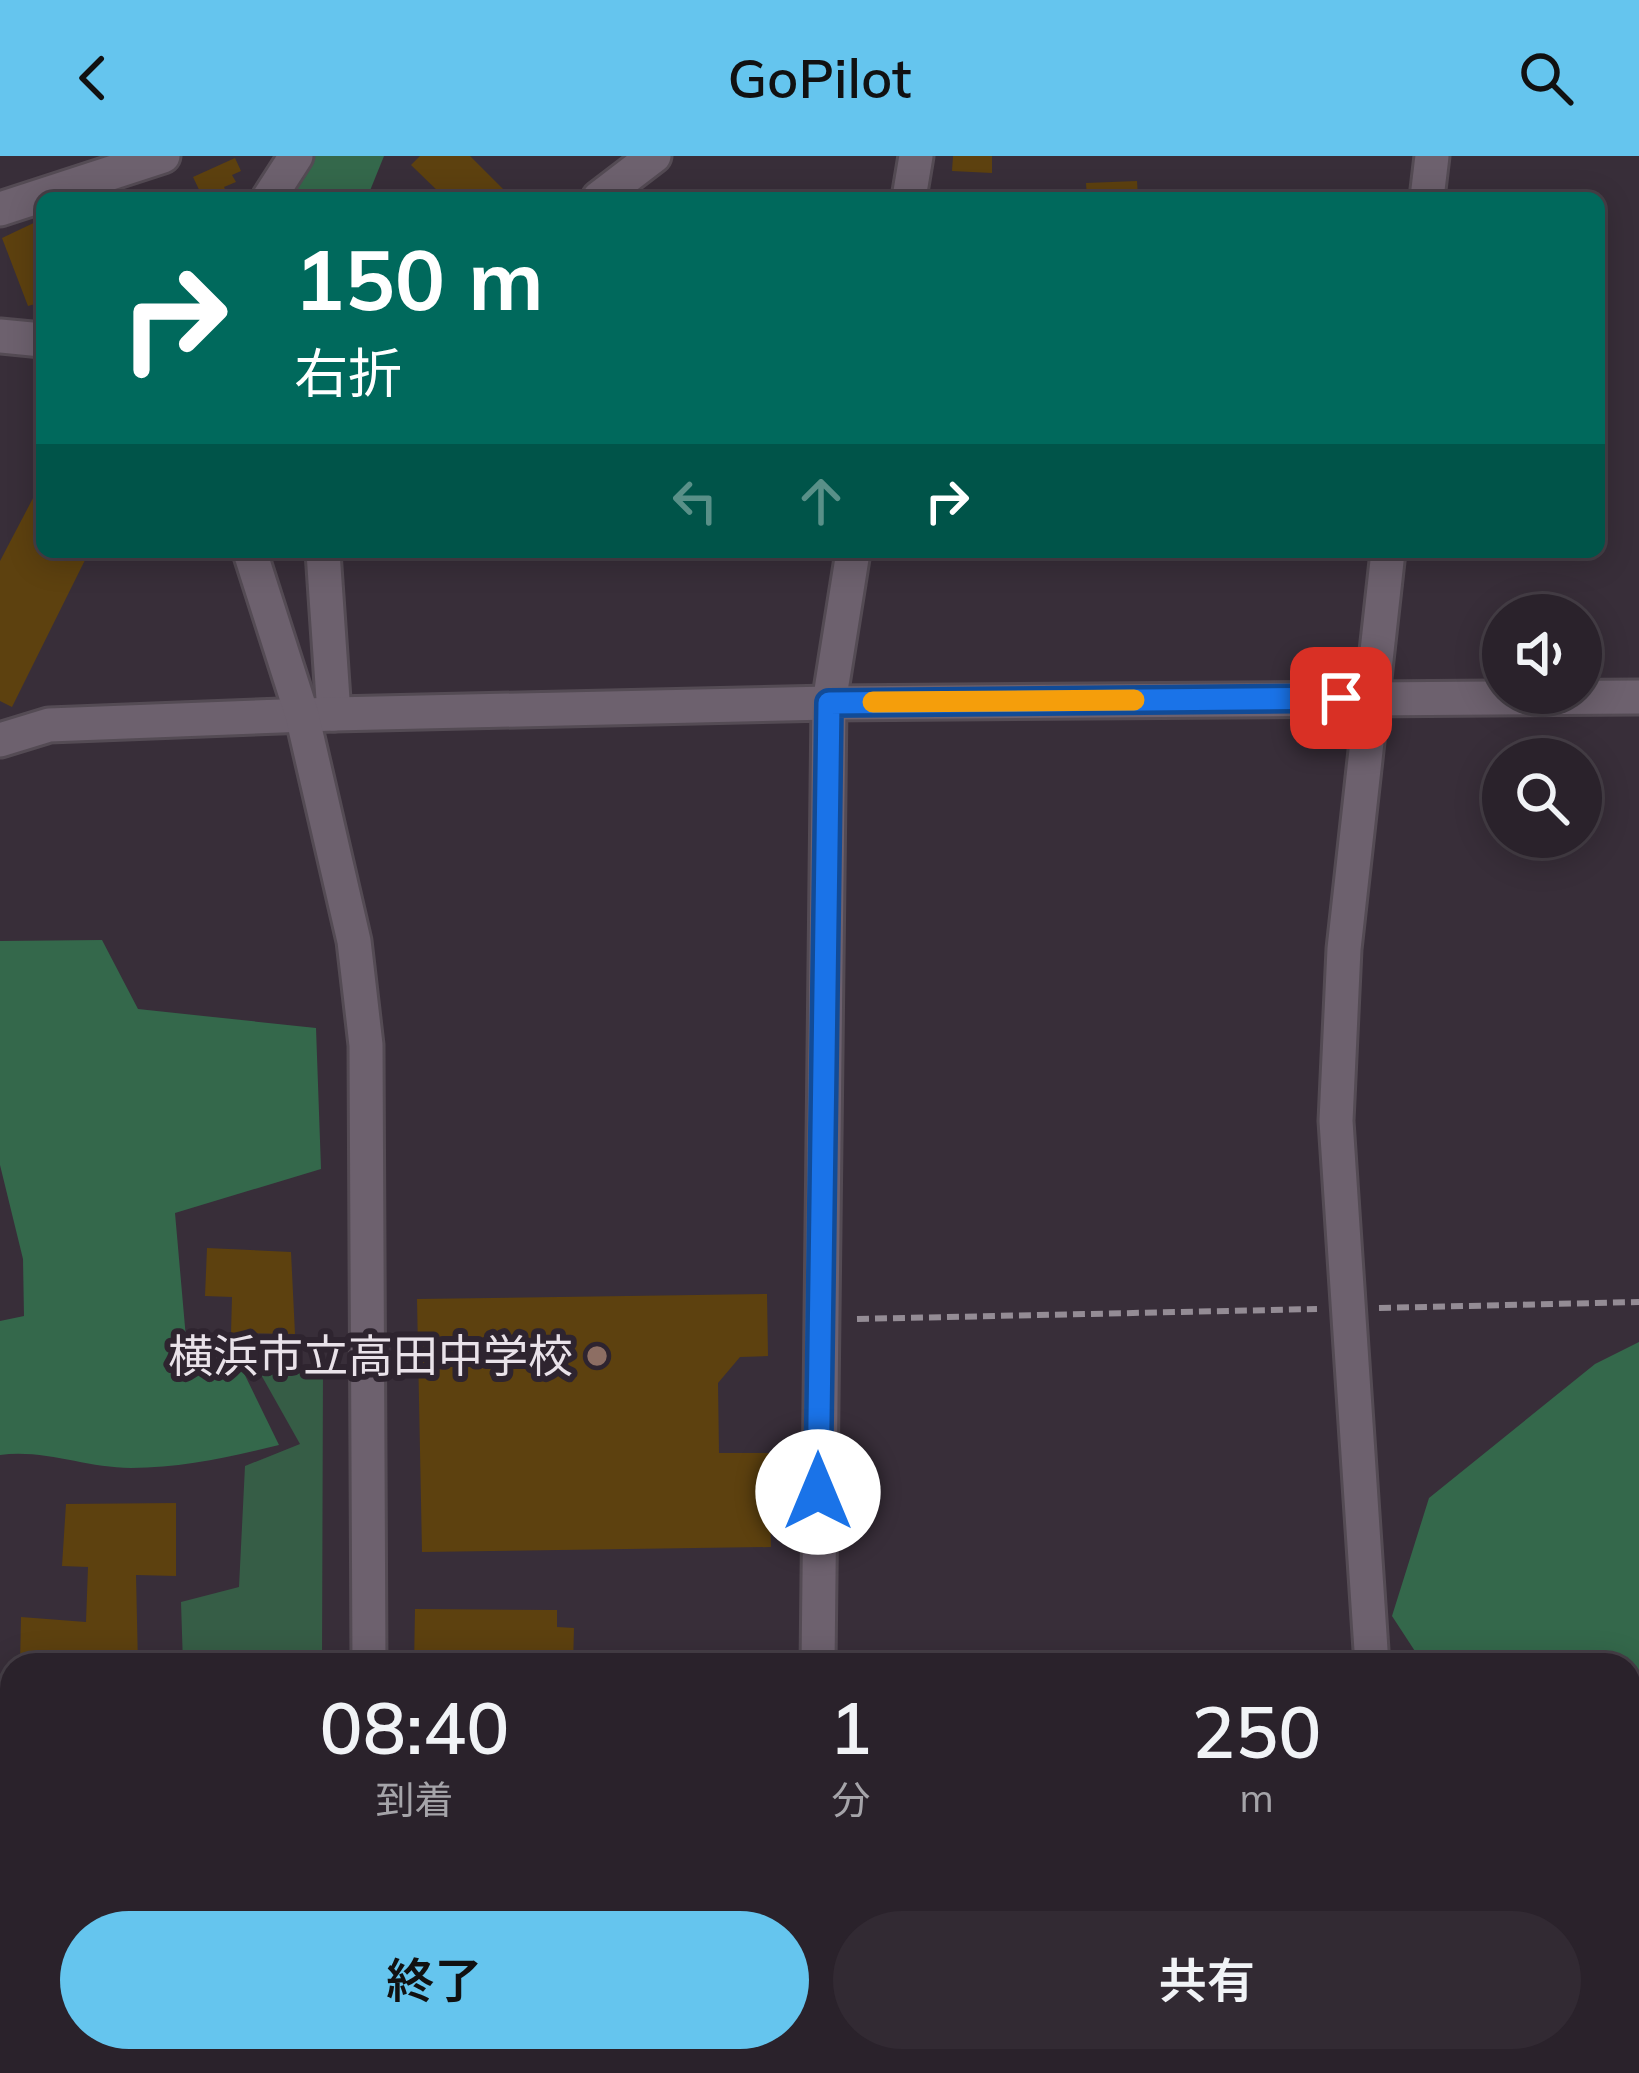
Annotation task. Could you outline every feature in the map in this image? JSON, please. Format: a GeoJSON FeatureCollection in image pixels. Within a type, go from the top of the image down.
{"type":"FeatureCollection","features":[{"type":"Feature","properties":{"kind":"street"},"geometry":{"type":"LineString","coordinates":[[50,192],[163,156]]}},
{"type":"Feature","properties":{"kind":"street"},"geometry":{"type":"LineString","coordinates":[[273,192],[296,156]]}},
{"type":"Feature","properties":{"kind":"street"},"geometry":{"type":"LineString","coordinates":[[606,192],[654,156]]}},
{"type":"Feature","properties":{"kind":"street"},"geometry":{"type":"LineString","coordinates":[[910,192],[916,156]]}},
{"type":"Feature","properties":{"kind":"street"},"geometry":{"type":"LineString","coordinates":[[1428,192],[1432,156]]}},
{"type":"Feature","properties":{"kind":"street"},"geometry":{"type":"LineString","coordinates":[[0,208],[36,197]]}},
{"type":"Feature","properties":{"kind":"street"},"geometry":{"type":"LineString","coordinates":[[0,335],[36,339]]}},
{"type":"Feature","properties":{"kind":"street"},"geometry":{"type":"LineString","coordinates":[[253,558],[318,715]]}},
{"type":"Feature","properties":{"kind":"street"},"geometry":{"type":"LineString","coordinates":[[323,558],[318,715],[366,1045],[369,1653]]}},
{"type":"Feature","properties":{"kind":"street"},"geometry":{"type":"LineString","coordinates":[[818,1653],[818,1319],[829,703],[852,558]]}},
{"type":"Feature","properties":{"kind":"street"},"geometry":{"type":"LineString","coordinates":[[1371,1653],[1344,1308],[1336,1121],[1344,949],[1387,558]]}},
{"type":"Feature","properties":{"kind":"street"},"geometry":{"type":"LineString","coordinates":[[0,740],[49,725],[318,715],[829,703],[1371,703],[1639,697]]}},
{"type":"Feature","properties":{"kind":"path"},"geometry":{"type":"LineString","coordinates":[[818,1319],[1639,1302]]}},
{"type":"Feature","properties":{"kind":"green space"},"geometry":{"type":"Polygon","coordinates":[[[305,156],[384,156],[369,192],[290,192],[305,156]]]}},
{"type":"Feature","properties":{"kind":"green space"},"geometry":{"type":"Polygon","coordinates":[[[102,940],[138,1009],[316,1028],[321,1169],[175,1213],[188,1361],[239,1363],[279,1445],[150,1468],[33,1454],[0,1455],[0,1321],[24,1316],[23,1259],[0,1165],[0,941],[102,940]]]}},
{"type":"Feature","properties":{"kind":"green space"},"geometry":{"type":"Polygon","coordinates":[[[1639,1342],[1639,1653],[1416,1653],[1392,1616],[1429,1498],[1595,1364],[1639,1342]]]}},
{"type":"Feature","properties":{"kind":"green space"},"geometry":{"type":"Polygon","coordinates":[[[255,1364],[323,1368],[322,1653],[183,1653],[181,1602],[239,1587],[245,1466],[300,1444],[255,1364]]]}},
{"type":"Feature","properties":{"kind":"building"},"geometry":{"type":"Polygon","coordinates":[[[420,156],[470,156],[506,192],[439,192],[411,165],[420,156]]]}},
{"type":"Feature","properties":{"kind":"building"},"geometry":{"type":"Polygon","coordinates":[[[953,156],[992,156],[992,173],[952,171],[953,156]]]}},
{"type":"Feature","properties":{"kind":"building"},"geometry":{"type":"Polygon","coordinates":[[[235,158],[241,171],[232,175],[236,182],[224,187],[226,192],[200,192],[193,177],[235,158]]]}},
{"type":"Feature","properties":{"kind":"building"},"geometry":{"type":"Polygon","coordinates":[[[1137,181],[1138,192],[1087,192],[1086,183],[1137,181]]]}},
{"type":"Feature","properties":{"kind":"building"},"geometry":{"type":"Polygon","coordinates":[[[36,222],[36,304],[28,306],[2,238],[36,222]]]}},
{"type":"Feature","properties":{"kind":"building"},"geometry":{"type":"Polygon","coordinates":[[[36,492],[36,558],[86,558],[12,707],[0,701],[0,561],[36,492]]]}},
{"type":"Feature","properties":{"kind":"building"},"geometry":{"type":"Polygon","coordinates":[[[207,1248],[291,1252],[295,1334],[231,1333],[232,1297],[205,1296],[207,1248]]]}},
{"type":"Feature","properties":{"kind":"building"},"geometry":{"type":"Polygon","coordinates":[[[767,1294],[768,1356],[740,1357],[718,1383],[719,1453],[769,1453],[771,1547],[422,1552],[417,1299],[767,1294]]]}},
{"type":"Feature","properties":{"kind":"building"},"geometry":{"type":"Polygon","coordinates":[[[176,1503],[176,1576],[136,1575],[138,1653],[20,1653],[21,1617],[86,1622],[88,1567],[62,1566],[66,1504],[176,1503]]]}},
{"type":"Feature","properties":{"kind":"building"},"geometry":{"type":"Polygon","coordinates":[[[415,1609],[557,1610],[557,1627],[574,1628],[573,1653],[414,1653],[415,1609]]]}},
{"type":"Feature","properties":{"kind":"slow traffic"},"geometry":{"type":"LineString","coordinates":[[873,702],[1134,700]]}},
{"type":"Feature","properties":{"kind":"place","name":"横浜市立高田中学校"},"geometry":{"type":"Point","coordinates":[597,1356]}},
{"type":"Feature","properties":{"kind":"route"},"geometry":{"type":"LineString","coordinates":[[818,1492],[829,703],[1341,698]]}}]}
